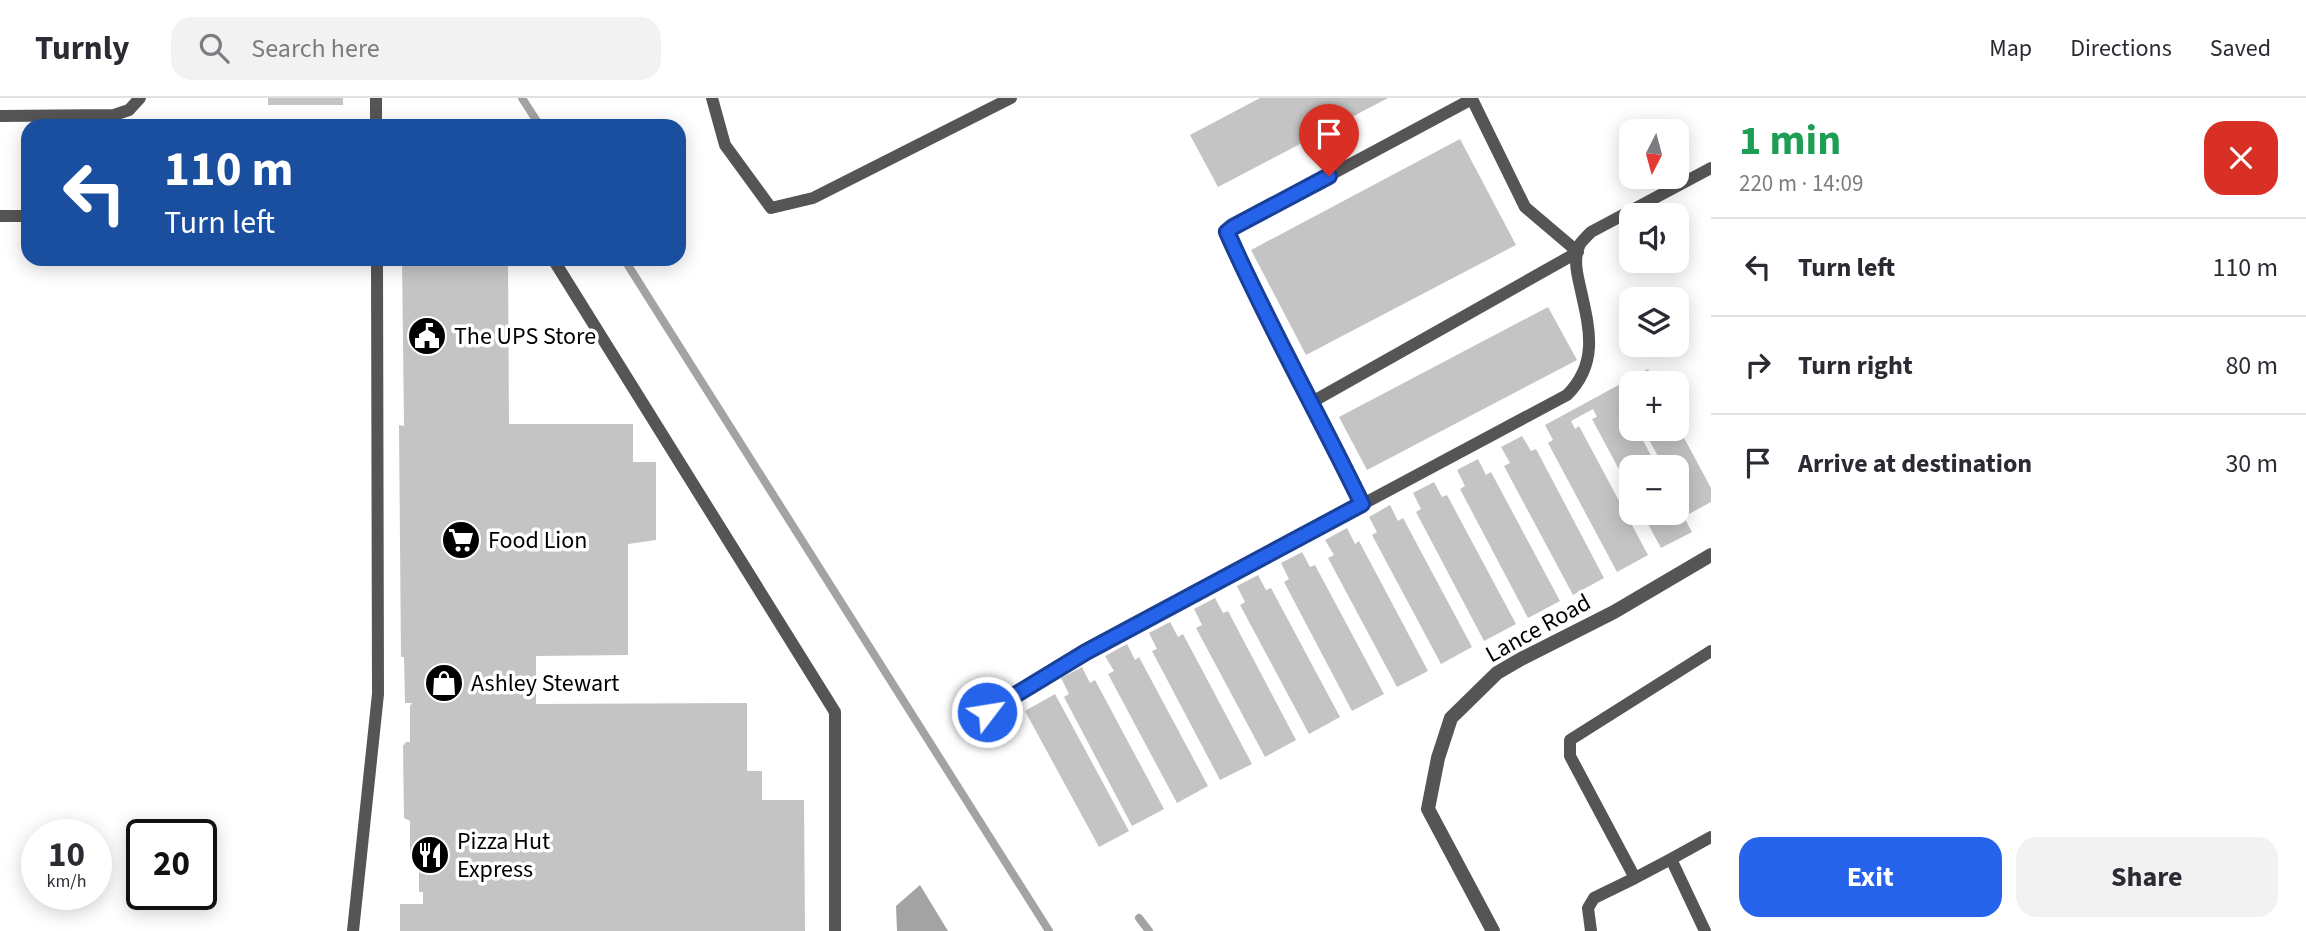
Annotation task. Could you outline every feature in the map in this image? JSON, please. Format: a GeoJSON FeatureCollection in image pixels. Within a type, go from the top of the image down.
{"type":"FeatureCollection","features":[{"type":"Feature","properties":{"kind":"street","name":"Lance Road"},"geometry":{"type":"LineString","coordinates":[[1493,931],[1428,809],[1438,758],[1451,718],[1497,673],[1614,612],[1711,555]]}},
{"type":"Feature","properties":{"kind":"lane"},"geometry":{"type":"LineString","coordinates":[[0,116],[114,115],[129,110],[140,98]]}},
{"type":"Feature","properties":{"kind":"lane"},"geometry":{"type":"LineString","coordinates":[[376,98],[376,119]]}},
{"type":"Feature","properties":{"kind":"lane"},"geometry":{"type":"LineString","coordinates":[[712,98],[725,145],[771,208],[813,198],[1010,98]]}},
{"type":"Feature","properties":{"kind":"lane"},"geometry":{"type":"LineString","coordinates":[[1362,504],[1312,402],[1261,309],[1227,232],[1472,99],[1525,207],[1578,252]]}},
{"type":"Feature","properties":{"kind":"lane"},"geometry":{"type":"LineString","coordinates":[[987,712],[1086,652],[1567,395],[1580,382],[1587,366],[1588,327],[1576,269],[1581,243],[1591,232],[1711,168]]}},
{"type":"Feature","properties":{"kind":"lane"},"geometry":{"type":"LineString","coordinates":[[0,216],[21,216]]}},
{"type":"Feature","properties":{"kind":"lane"},"geometry":{"type":"LineString","coordinates":[[1312,402],[1578,252]]}},
{"type":"Feature","properties":{"kind":"lane"},"geometry":{"type":"LineString","coordinates":[[353,931],[378,694],[377,266]]}},
{"type":"Feature","properties":{"kind":"lane"},"geometry":{"type":"LineString","coordinates":[[558,266],[835,712],[835,931]]}},
{"type":"Feature","properties":{"kind":"lane"},"geometry":{"type":"LineString","coordinates":[[1635,878],[1570,756],[1570,740],[1711,652]]}},
{"type":"Feature","properties":{"kind":"lane"},"geometry":{"type":"LineString","coordinates":[[1591,931],[1588,908],[1594,898],[1711,837]]}},
{"type":"Feature","properties":{"kind":"lane"},"geometry":{"type":"LineString","coordinates":[[1671,859],[1706,931]]}},
{"type":"Feature","properties":{"kind":"shaded area"},"geometry":{"type":"Polygon","coordinates":[[[920,885],[948,931],[897,931],[896,906],[920,885]]]}},
{"type":"Feature","properties":{"kind":"building"},"geometry":{"type":"Polygon","coordinates":[[[268,98],[343,98],[343,105],[268,105],[268,98]]]}},
{"type":"Feature","properties":{"kind":"building"},"geometry":{"type":"Polygon","coordinates":[[[1260,98],[1388,98],[1218,187],[1190,135],[1260,98]]]}},
{"type":"Feature","properties":{"kind":"building"},"geometry":{"type":"Polygon","coordinates":[[[1460,139],[1516,245],[1306,355],[1251,250],[1460,139]]]}},
{"type":"Feature","properties":{"kind":"building"},"geometry":{"type":"Polygon","coordinates":[[[402,266],[508,266],[509,424],[633,424],[633,462],[656,462],[656,540],[628,544],[628,655],[536,656],[536,704],[747,703],[747,771],[762,771],[762,800],[804,800],[805,931],[400,931],[400,904],[423,904],[423,892],[419,892],[419,860],[410,857],[410,821],[404,818],[403,746],[410,742],[412,703],[405,703],[404,657],[401,657],[399,425],[404,426],[402,266]]]}},
{"type":"Feature","properties":{"kind":"building"},"geometry":{"type":"Polygon","coordinates":[[[1548,307],[1577,360],[1367,470],[1339,417],[1548,307]]]}},
{"type":"Feature","properties":{"kind":"building"},"geometry":{"type":"Polygon","coordinates":[[[1619,385],[1619,441],[1643,441],[1651,455],[1619,455],[1619,470],[1592,419],[1597,417],[1593,409],[1571,421],[1575,429],[1579,426],[1619,501],[1619,525],[1632,525],[1648,555],[1617,572],[1548,443],[1553,440],[1545,425],[1619,385]]]}},
{"type":"Feature","properties":{"kind":"building"},"geometry":{"type":"Polygon","coordinates":[[[1522,436],[1531,451],[1536,449],[1604,578],[1573,595],[1504,466],[1510,463],[1501,447],[1522,436]]]}},
{"type":"Feature","properties":{"kind":"building"},"geometry":{"type":"Polygon","coordinates":[[[1650,441],[1686,441],[1711,488],[1711,502],[1689,514],[1689,455],[1657,455],[1650,441]]]}},
{"type":"Feature","properties":{"kind":"building"},"geometry":{"type":"Polygon","coordinates":[[[1478,459],[1486,475],[1491,472],[1560,601],[1528,618],[1460,489],[1465,486],[1457,470],[1478,459]]]}},
{"type":"Feature","properties":{"kind":"building"},"geometry":{"type":"Polygon","coordinates":[[[1434,482],[1442,497],[1447,495],[1516,624],[1484,641],[1416,512],[1421,509],[1413,493],[1434,482]]]}},
{"type":"Feature","properties":{"kind":"building"},"geometry":{"type":"Polygon","coordinates":[[[1390,505],[1398,521],[1403,518],[1472,647],[1441,664],[1372,535],[1377,532],[1369,517],[1390,505]]]}},
{"type":"Feature","properties":{"kind":"building"},"geometry":{"type":"Polygon","coordinates":[[[1649,525],[1688,525],[1692,532],[1661,548],[1649,525]]]}},
{"type":"Feature","properties":{"kind":"building"},"geometry":{"type":"Polygon","coordinates":[[[1347,528],[1355,544],[1359,541],[1428,671],[1397,687],[1328,558],[1334,555],[1325,540],[1347,528]]]}},
{"type":"Feature","properties":{"kind":"building"},"geometry":{"type":"Polygon","coordinates":[[[1302,552],[1310,567],[1315,565],[1384,694],[1352,711],[1284,582],[1289,579],[1281,563],[1302,552]]]}},
{"type":"Feature","properties":{"kind":"building"},"geometry":{"type":"Polygon","coordinates":[[[1258,575],[1266,590],[1271,588],[1340,717],[1309,734],[1240,605],[1245,602],[1237,586],[1258,575]]]}},
{"type":"Feature","properties":{"kind":"building"},"geometry":{"type":"Polygon","coordinates":[[[1215,598],[1223,613],[1228,611],[1296,740],[1265,757],[1196,628],[1202,625],[1194,609],[1215,598]]]}},
{"type":"Feature","properties":{"kind":"building"},"geometry":{"type":"Polygon","coordinates":[[[1170,622],[1178,637],[1183,634],[1252,764],[1220,780],[1152,651],[1157,649],[1149,633],[1170,622]]]}},
{"type":"Feature","properties":{"kind":"building"},"geometry":{"type":"Polygon","coordinates":[[[1127,644],[1135,660],[1139,657],[1208,786],[1177,803],[1108,674],[1114,671],[1105,656],[1127,644]]]}},
{"type":"Feature","properties":{"kind":"building"},"geometry":{"type":"Polygon","coordinates":[[[1082,667],[1090,683],[1095,680],[1164,809],[1132,826],[1064,697],[1069,694],[1061,678],[1082,667]]]}},
{"type":"Feature","properties":{"kind":"building"},"geometry":{"type":"Polygon","coordinates":[[[1055,694],[1129,831],[1099,847],[1025,711],[1055,694]]]}},
{"type":"Feature","properties":{"kind":"waterway"},"geometry":{"type":"LineString","coordinates":[[522,98],[536,119]]}},
{"type":"Feature","properties":{"kind":"waterway"},"geometry":{"type":"LineString","coordinates":[[628,266],[1049,931]]}},
{"type":"Feature","properties":{"kind":"waterway"},"geometry":{"type":"LineString","coordinates":[[1139,918],[1149,931]]}},
{"type":"Feature","properties":{"kind":"place","name":"The UPS Store"},"geometry":{"type":"Point","coordinates":[427,336]}},
{"type":"Feature","properties":{"kind":"place","name":"Food Lion"},"geometry":{"type":"Point","coordinates":[461,540]}},
{"type":"Feature","properties":{"kind":"place","name":"Ashley Stewart"},"geometry":{"type":"Point","coordinates":[444,683]}},
{"type":"Feature","properties":{"kind":"place","name":"Pizza Hut Express"},"geometry":{"type":"Point","coordinates":[430,855]}},
{"type":"Feature","properties":{"kind":"route"},"geometry":{"type":"LineString","coordinates":[[987,712],[1086,652],[1362,504],[1312,402],[1261,309],[1227,232],[1329,176]]}}]}
